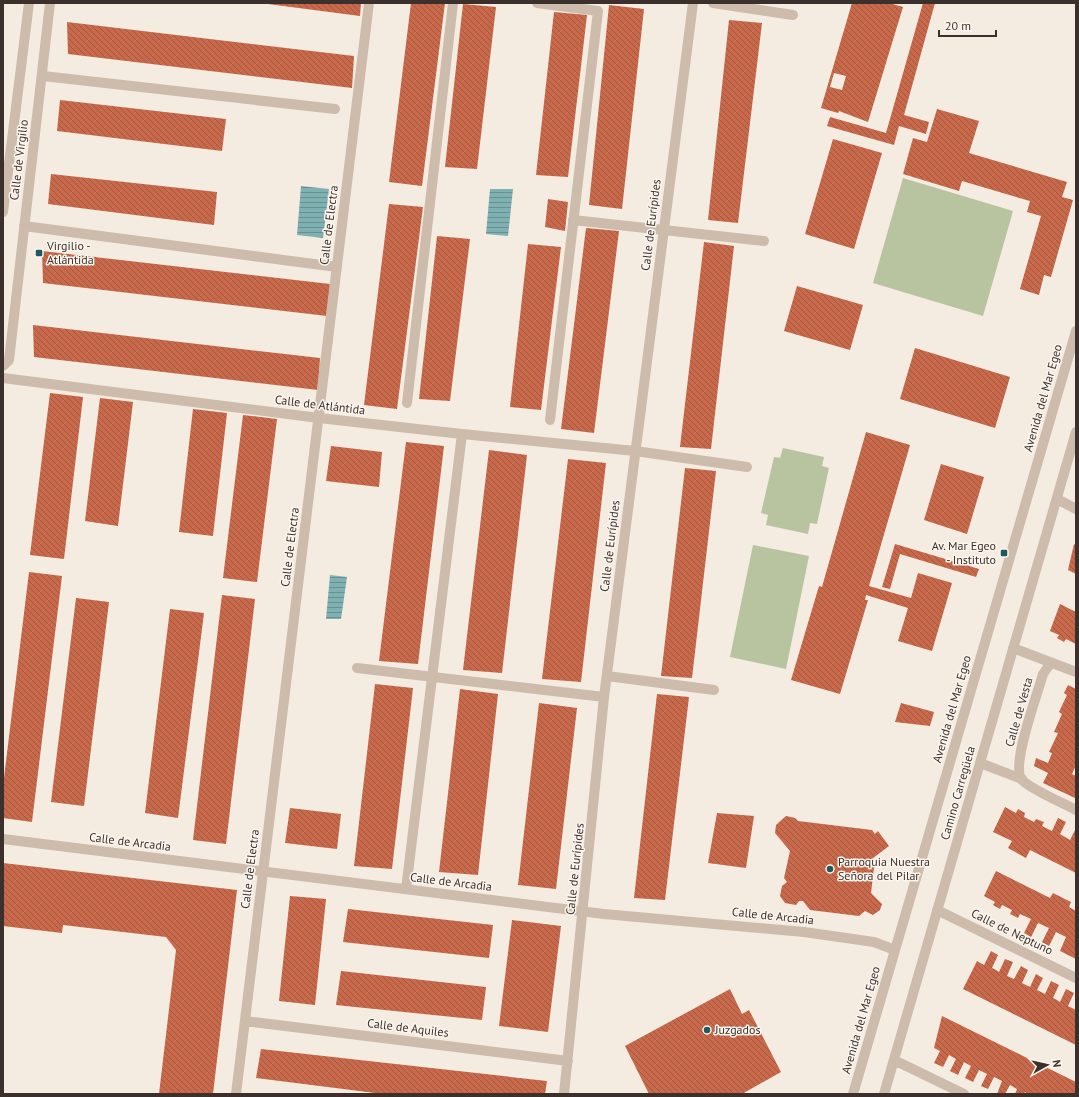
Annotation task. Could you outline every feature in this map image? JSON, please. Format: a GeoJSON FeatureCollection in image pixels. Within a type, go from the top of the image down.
{"type":"FeatureCollection","features":[{"type":"Feature","properties":{"kind":"street","name":"Calle de Virgilio"},"geometry":{"type":"LineString","coordinates":[[3,212],[29,3]]}},
{"type":"Feature","properties":{"kind":"street","name":"Calle de Virgilio"},"geometry":{"type":"LineString","coordinates":[[3,366],[9,360],[43,76],[50,3]]}},
{"type":"Feature","properties":{"kind":"street","name":"Calle de Electra"},"geometry":{"type":"LineString","coordinates":[[236,1094],[369,3]]}},
{"type":"Feature","properties":{"kind":"street"},"geometry":{"type":"LineString","coordinates":[[407,403],[453,3]]}},
{"type":"Feature","properties":{"kind":"street"},"geometry":{"type":"LineString","coordinates":[[536,3],[598,10],[550,420]]}},
{"type":"Feature","properties":{"kind":"street","name":"Calle de Eurípides"},"geometry":{"type":"LineString","coordinates":[[564,1094],[584,911],[604,697],[693,3]]}},
{"type":"Feature","properties":{"kind":"street"},"geometry":{"type":"LineString","coordinates":[[713,3],[793,15]]}},
{"type":"Feature","properties":{"kind":"street"},"geometry":{"type":"LineString","coordinates":[[43,76],[335,109]]}},
{"type":"Feature","properties":{"kind":"street"},"geometry":{"type":"LineString","coordinates":[[573,220],[764,241]]}},
{"type":"Feature","properties":{"kind":"street"},"geometry":{"type":"LineString","coordinates":[[24,226],[337,267]]}},
{"type":"Feature","properties":{"kind":"street","name":"Avenida del Mar Egeo"},"geometry":{"type":"LineString","coordinates":[[853,1094],[1076,331]]}},
{"type":"Feature","properties":{"kind":"street","name":"Calle de Atlántida"},"geometry":{"type":"LineString","coordinates":[[3,378],[319,418],[635,451],[747,467]]}},
{"type":"Feature","properties":{"kind":"street"},"geometry":{"type":"LineString","coordinates":[[1076,432],[1056,499],[1076,509]]}},
{"type":"Feature","properties":{"kind":"street"},"geometry":{"type":"LineString","coordinates":[[406,889],[462,434]]}},
{"type":"Feature","properties":{"kind":"street","name":"Camino Carregüela"},"geometry":{"type":"LineString","coordinates":[[884,1094],[1056,499]]}},
{"type":"Feature","properties":{"kind":"street"},"geometry":{"type":"LineString","coordinates":[[1013,648],[1050,664],[1066,667],[1076,672]]}},
{"type":"Feature","properties":{"kind":"street","name":"Calle de Vesta"},"geometry":{"type":"LineString","coordinates":[[1022,779],[1019,770],[1020,753],[1043,674],[1050,664]]}},
{"type":"Feature","properties":{"kind":"street"},"geometry":{"type":"LineString","coordinates":[[357,668],[604,697]]}},
{"type":"Feature","properties":{"kind":"street"},"geometry":{"type":"LineString","coordinates":[[607,676],[714,690]]}},
{"type":"Feature","properties":{"kind":"street"},"geometry":{"type":"LineString","coordinates":[[980,763],[1022,779],[1029,786],[1076,810]]}},
{"type":"Feature","properties":{"kind":"street","name":"Calle de Arcadia"},"geometry":{"type":"LineString","coordinates":[[3,839],[584,911],[804,932],[874,942],[895,950]]}},
{"type":"Feature","properties":{"kind":"street","name":"Calle de Neptuno"},"geometry":{"type":"LineString","coordinates":[[937,910],[1076,978]]}},
{"type":"Feature","properties":{"kind":"street","name":"Calle de Aquiles"},"geometry":{"type":"LineString","coordinates":[[245,1021],[568,1061]]}},
{"type":"Feature","properties":{"kind":"street"},"geometry":{"type":"LineString","coordinates":[[894,1060],[964,1094]]}},
{"type":"Feature","properties":{"kind":"green space"},"geometry":{"type":"Polygon","coordinates":[[[903,178],[1013,211],[983,316],[873,283],[903,178]]]}},
{"type":"Feature","properties":{"kind":"green space"},"geometry":{"type":"Polygon","coordinates":[[[783,448],[824,457],[822,466],[829,468],[817,524],[810,523],[808,534],[766,525],[768,515],[761,513],[774,457],[780,458],[783,448]]]}},
{"type":"Feature","properties":{"kind":"green space"},"geometry":{"type":"Polygon","coordinates":[[[753,545],[809,556],[786,669],[730,657],[753,545]]]}},
{"type":"Feature","properties":{"kind":"water"},"geometry":{"type":"Polygon","coordinates":[[[301,186],[329,189],[323,238],[297,235],[301,186]]]}},
{"type":"Feature","properties":{"kind":"water"},"geometry":{"type":"Polygon","coordinates":[[[490,189],[513,189],[508,236],[486,234],[490,189]]]}},
{"type":"Feature","properties":{"kind":"water"},"geometry":{"type":"Polygon","coordinates":[[[330,575],[347,577],[341,619],[326,619],[330,575]]]}},
{"type":"Feature","properties":{"kind":"building"},"geometry":{"type":"Polygon","coordinates":[[[260,3],[361,3],[360,16],[260,3]]]}},
{"type":"Feature","properties":{"kind":"building"},"geometry":{"type":"Polygon","coordinates":[[[411,3],[445,3],[422,186],[389,182],[411,3]]]}},
{"type":"Feature","properties":{"kind":"building"},"geometry":{"type":"Polygon","coordinates":[[[852,3],[889,3],[903,7],[868,122],[839,111],[838,113],[821,108],[852,3]],[[834,73],[830,87],[842,90],[846,76],[834,73]]]}},
{"type":"Feature","properties":{"kind":"building"},"geometry":{"type":"Polygon","coordinates":[[[923,3],[935,3],[904,115],[929,122],[926,134],[899,126],[894,145],[827,126],[830,117],[886,133],[923,3]]]}},
{"type":"Feature","properties":{"kind":"building"},"geometry":{"type":"Polygon","coordinates":[[[463,4],[496,7],[477,169],[445,167],[463,4]]]}},
{"type":"Feature","properties":{"kind":"building"},"geometry":{"type":"Polygon","coordinates":[[[609,5],[644,9],[622,209],[589,205],[609,5]]]}},
{"type":"Feature","properties":{"kind":"building"},"geometry":{"type":"Polygon","coordinates":[[[554,12],[587,15],[568,177],[536,175],[554,12]]]}},
{"type":"Feature","properties":{"kind":"building"},"geometry":{"type":"Polygon","coordinates":[[[729,20],[762,23],[738,223],[708,220],[729,20]]]}},
{"type":"Feature","properties":{"kind":"building"},"geometry":{"type":"Polygon","coordinates":[[[67,22],[354,56],[352,88],[68,54],[67,22]]]}},
{"type":"Feature","properties":{"kind":"building"},"geometry":{"type":"Polygon","coordinates":[[[60,100],[226,119],[222,151],[57,131],[60,100]]]}},
{"type":"Feature","properties":{"kind":"building"},"geometry":{"type":"Polygon","coordinates":[[[937,109],[979,121],[969,153],[1067,182],[1062,197],[1073,200],[1051,277],[1044,275],[1039,295],[1020,289],[1041,216],[1027,212],[1030,201],[962,181],[959,191],[903,174],[913,138],[927,142],[937,109]]]}},
{"type":"Feature","properties":{"kind":"building"},"geometry":{"type":"Polygon","coordinates":[[[833,139],[882,153],[854,249],[805,234],[833,139]]]}},
{"type":"Feature","properties":{"kind":"building"},"geometry":{"type":"Polygon","coordinates":[[[51,174],[217,192],[214,225],[48,204],[51,174]]]}},
{"type":"Feature","properties":{"kind":"building"},"geometry":{"type":"Polygon","coordinates":[[[548,199],[568,202],[565,231],[545,227],[548,199]]]}},
{"type":"Feature","properties":{"kind":"building"},"geometry":{"type":"Polygon","coordinates":[[[389,204],[423,207],[397,409],[364,405],[389,204]]]}},
{"type":"Feature","properties":{"kind":"building"},"geometry":{"type":"Polygon","coordinates":[[[586,228],[619,231],[594,433],[561,429],[586,228]]]}},
{"type":"Feature","properties":{"kind":"building"},"geometry":{"type":"Polygon","coordinates":[[[437,236],[470,239],[450,401],[419,399],[437,236]]]}},
{"type":"Feature","properties":{"kind":"building"},"geometry":{"type":"Polygon","coordinates":[[[704,242],[734,246],[711,449],[680,447],[704,242]]]}},
{"type":"Feature","properties":{"kind":"building"},"geometry":{"type":"Polygon","coordinates":[[[528,244],[561,247],[541,410],[510,407],[528,244]]]}},
{"type":"Feature","properties":{"kind":"building"},"geometry":{"type":"Polygon","coordinates":[[[42,251],[330,284],[327,316],[43,283],[42,251]]]}},
{"type":"Feature","properties":{"kind":"building"},"geometry":{"type":"Polygon","coordinates":[[[797,286],[863,305],[850,350],[784,331],[797,286]]]}},
{"type":"Feature","properties":{"kind":"building"},"geometry":{"type":"Polygon","coordinates":[[[33,325],[320,358],[318,390],[34,357],[33,325]]]}},
{"type":"Feature","properties":{"kind":"building"},"geometry":{"type":"Polygon","coordinates":[[[915,348],[1010,377],[995,428],[900,399],[915,348]]]}},
{"type":"Feature","properties":{"kind":"building"},"geometry":{"type":"Polygon","coordinates":[[[50,393],[83,397],[64,559],[30,555],[50,393]]]}},
{"type":"Feature","properties":{"kind":"building"},"geometry":{"type":"Polygon","coordinates":[[[100,398],[133,402],[118,526],[85,521],[100,398]]]}},
{"type":"Feature","properties":{"kind":"building"},"geometry":{"type":"Polygon","coordinates":[[[193,409],[227,413],[213,536],[179,532],[193,409]]]}},
{"type":"Feature","properties":{"kind":"building"},"geometry":{"type":"Polygon","coordinates":[[[243,415],[277,419],[257,582],[223,578],[243,415]]]}},
{"type":"Feature","properties":{"kind":"building"},"geometry":{"type":"Polygon","coordinates":[[[866,432],[910,445],[869,586],[911,598],[918,573],[952,583],[932,651],[898,641],[908,608],[866,595],[865,600],[868,600],[840,694],[791,680],[819,586],[822,587],[866,432]]]}},
{"type":"Feature","properties":{"kind":"building"},"geometry":{"type":"Polygon","coordinates":[[[406,442],[444,446],[418,664],[379,661],[406,442]]]}},
{"type":"Feature","properties":{"kind":"building"},"geometry":{"type":"Polygon","coordinates":[[[331,446],[382,452],[379,487],[326,481],[331,446]]]}},
{"type":"Feature","properties":{"kind":"building"},"geometry":{"type":"Polygon","coordinates":[[[489,450],[527,455],[502,673],[463,670],[489,450]]]}},
{"type":"Feature","properties":{"kind":"building"},"geometry":{"type":"Polygon","coordinates":[[[568,459],[606,463],[581,682],[542,679],[568,459]]]}},
{"type":"Feature","properties":{"kind":"building"},"geometry":{"type":"Polygon","coordinates":[[[941,464],[984,477],[967,534],[924,520],[941,464]]]}},
{"type":"Feature","properties":{"kind":"building"},"geometry":{"type":"Polygon","coordinates":[[[685,468],[716,471],[692,678],[661,676],[685,468]]]}},
{"type":"Feature","properties":{"kind":"building"},"geometry":{"type":"Polygon","coordinates":[[[895,544],[979,569],[976,577],[900,554],[890,589],[882,587],[895,544]]]}},
{"type":"Feature","properties":{"kind":"building"},"geometry":{"type":"Polygon","coordinates":[[[1074,544],[1076,545],[1076,574],[1068,570],[1074,544]]]}},
{"type":"Feature","properties":{"kind":"building"},"geometry":{"type":"Polygon","coordinates":[[[29,572],[62,576],[32,822],[3,818],[3,786],[29,572]]]}},
{"type":"Feature","properties":{"kind":"building"},"geometry":{"type":"Polygon","coordinates":[[[222,595],[255,599],[226,844],[193,840],[222,595]]]}},
{"type":"Feature","properties":{"kind":"building"},"geometry":{"type":"Polygon","coordinates":[[[76,598],[109,602],[84,806],[51,802],[76,598]]]}},
{"type":"Feature","properties":{"kind":"building"},"geometry":{"type":"Polygon","coordinates":[[[1060,604],[1076,612],[1076,644],[1066,639],[1064,642],[1057,638],[1059,635],[1050,631],[1060,604]]]}},
{"type":"Feature","properties":{"kind":"building"},"geometry":{"type":"Polygon","coordinates":[[[170,609],[204,613],[178,818],[145,813],[170,609]]]}},
{"type":"Feature","properties":{"kind":"building"},"geometry":{"type":"Polygon","coordinates":[[[375,684],[413,688],[392,869],[354,866],[375,684]]]}},
{"type":"Feature","properties":{"kind":"building"},"geometry":{"type":"Polygon","coordinates":[[[1068,685],[1076,689],[1076,765],[1072,774],[1076,776],[1075,798],[1043,783],[1048,773],[1034,766],[1036,758],[1048,763],[1052,753],[1049,752],[1058,733],[1054,732],[1062,714],[1059,712],[1067,695],[1064,693],[1068,685]]]}},
{"type":"Feature","properties":{"kind":"building"},"geometry":{"type":"Polygon","coordinates":[[[460,689],[498,694],[478,875],[439,872],[460,689]]]}},
{"type":"Feature","properties":{"kind":"building"},"geometry":{"type":"Polygon","coordinates":[[[657,694],[689,697],[665,900],[634,898],[657,694]]]}},
{"type":"Feature","properties":{"kind":"building"},"geometry":{"type":"Polygon","coordinates":[[[539,703],[577,708],[556,889],[518,885],[539,703]]]}},
{"type":"Feature","properties":{"kind":"building"},"geometry":{"type":"Polygon","coordinates":[[[901,703],[934,712],[930,726],[895,722],[901,703]]]}},
{"type":"Feature","properties":{"kind":"building"},"geometry":{"type":"Polygon","coordinates":[[[1005,807],[1016,813],[1018,809],[1025,813],[1024,817],[1034,822],[1036,819],[1044,822],[1042,826],[1052,831],[1058,818],[1066,822],[1060,834],[1070,840],[1076,828],[1076,873],[1030,850],[1026,858],[1008,848],[1012,841],[993,832],[1005,807]]]}},
{"type":"Feature","properties":{"kind":"building"},"geometry":{"type":"Polygon","coordinates":[[[290,808],[341,814],[337,849],[285,843],[290,808]]]}},
{"type":"Feature","properties":{"kind":"building"},"geometry":{"type":"Polygon","coordinates":[[[717,813],[754,816],[746,868],[708,863],[717,813]]]}},
{"type":"Feature","properties":{"kind":"building","name":"Parroquia Nuestra Señora del Pilar"},"geometry":{"type":"Polygon","coordinates":[[[786,816],[795,818],[798,821],[872,830],[875,834],[878,831],[889,846],[873,858],[875,860],[871,893],[882,904],[880,910],[873,915],[865,911],[859,916],[810,910],[803,901],[799,901],[796,905],[785,903],[780,896],[782,886],[787,882],[784,878],[790,851],[775,833],[776,825],[786,816]]]}},
{"type":"Feature","properties":{"kind":"building"},"geometry":{"type":"Polygon","coordinates":[[[3,863],[237,890],[213,1094],[159,1094],[176,950],[166,937],[63,925],[62,933],[3,926],[3,863]]]}},
{"type":"Feature","properties":{"kind":"building"},"geometry":{"type":"Polygon","coordinates":[[[996,871],[1050,898],[1053,893],[1071,902],[1069,907],[1076,911],[1076,959],[1060,951],[1066,937],[1056,932],[1049,946],[1042,942],[1049,928],[1038,923],[1031,937],[1024,933],[1031,919],[1020,914],[1018,918],[1010,914],[1012,910],[1002,905],[1000,909],[993,905],[995,902],[984,896],[996,871]]]}},
{"type":"Feature","properties":{"kind":"building"},"geometry":{"type":"Polygon","coordinates":[[[290,896],[326,899],[315,1005],[279,1001],[290,896]]]}},
{"type":"Feature","properties":{"kind":"building"},"geometry":{"type":"Polygon","coordinates":[[[348,909],[493,925],[489,958],[343,942],[348,909]]]}},
{"type":"Feature","properties":{"kind":"building"},"geometry":{"type":"Polygon","coordinates":[[[512,920],[561,926],[548,1032],[499,1026],[512,920]]]}},
{"type":"Feature","properties":{"kind":"building"},"geometry":{"type":"Polygon","coordinates":[[[991,951],[998,955],[992,968],[999,972],[1005,959],[1013,962],[1007,976],[1014,979],[1021,966],[1028,970],[1022,983],[1030,987],[1036,974],[1043,978],[1037,990],[1045,994],[1051,981],[1059,985],[1053,998],[1060,1002],[1066,989],[1074,993],[1068,1006],[1076,1010],[1076,1045],[963,989],[977,961],[984,965],[991,951]]]}},
{"type":"Feature","properties":{"kind":"building"},"geometry":{"type":"Polygon","coordinates":[[[341,971],[486,987],[482,1020],[336,1005],[341,971]]]}},
{"type":"Feature","properties":{"kind":"building","name":"Juzgados"},"geometry":{"type":"Polygon","coordinates":[[[730,989],[742,1014],[749,1010],[781,1072],[742,1094],[649,1094],[625,1046],[730,989]]]}},
{"type":"Feature","properties":{"kind":"building"},"geometry":{"type":"Polygon","coordinates":[[[942,1016],[1076,1082],[1076,1094],[1028,1094],[1025,1092],[1024,1094],[1015,1094],[1017,1089],[1010,1085],[1005,1094],[997,1094],[1002,1081],[994,1077],[988,1089],[981,1086],[987,1074],[979,1070],[973,1082],[965,1078],[971,1066],[964,1062],[958,1075],[950,1071],[956,1059],[949,1055],[943,1067],[934,1063],[940,1051],[934,1048],[942,1016]]]}},
{"type":"Feature","properties":{"kind":"building"},"geometry":{"type":"Polygon","coordinates":[[[261,1049],[547,1081],[545,1094],[383,1094],[256,1078],[261,1049]]]}},
{"type":"Feature","properties":{"kind":"place","name":"Virgilio - Atlántida"},"geometry":{"type":"Point","coordinates":[39,253]}},
{"type":"Feature","properties":{"kind":"place","name":"Av. Mar Egeo - Instituto"},"geometry":{"type":"Point","coordinates":[1004,553]}},
{"type":"Feature","properties":{"kind":"place","name":"Parroquia Nuestra Señora del Pilar"},"geometry":{"type":"Point","coordinates":[830,869]}},
{"type":"Feature","properties":{"kind":"place","name":"Juzgados"},"geometry":{"type":"Point","coordinates":[707,1030]}}]}
